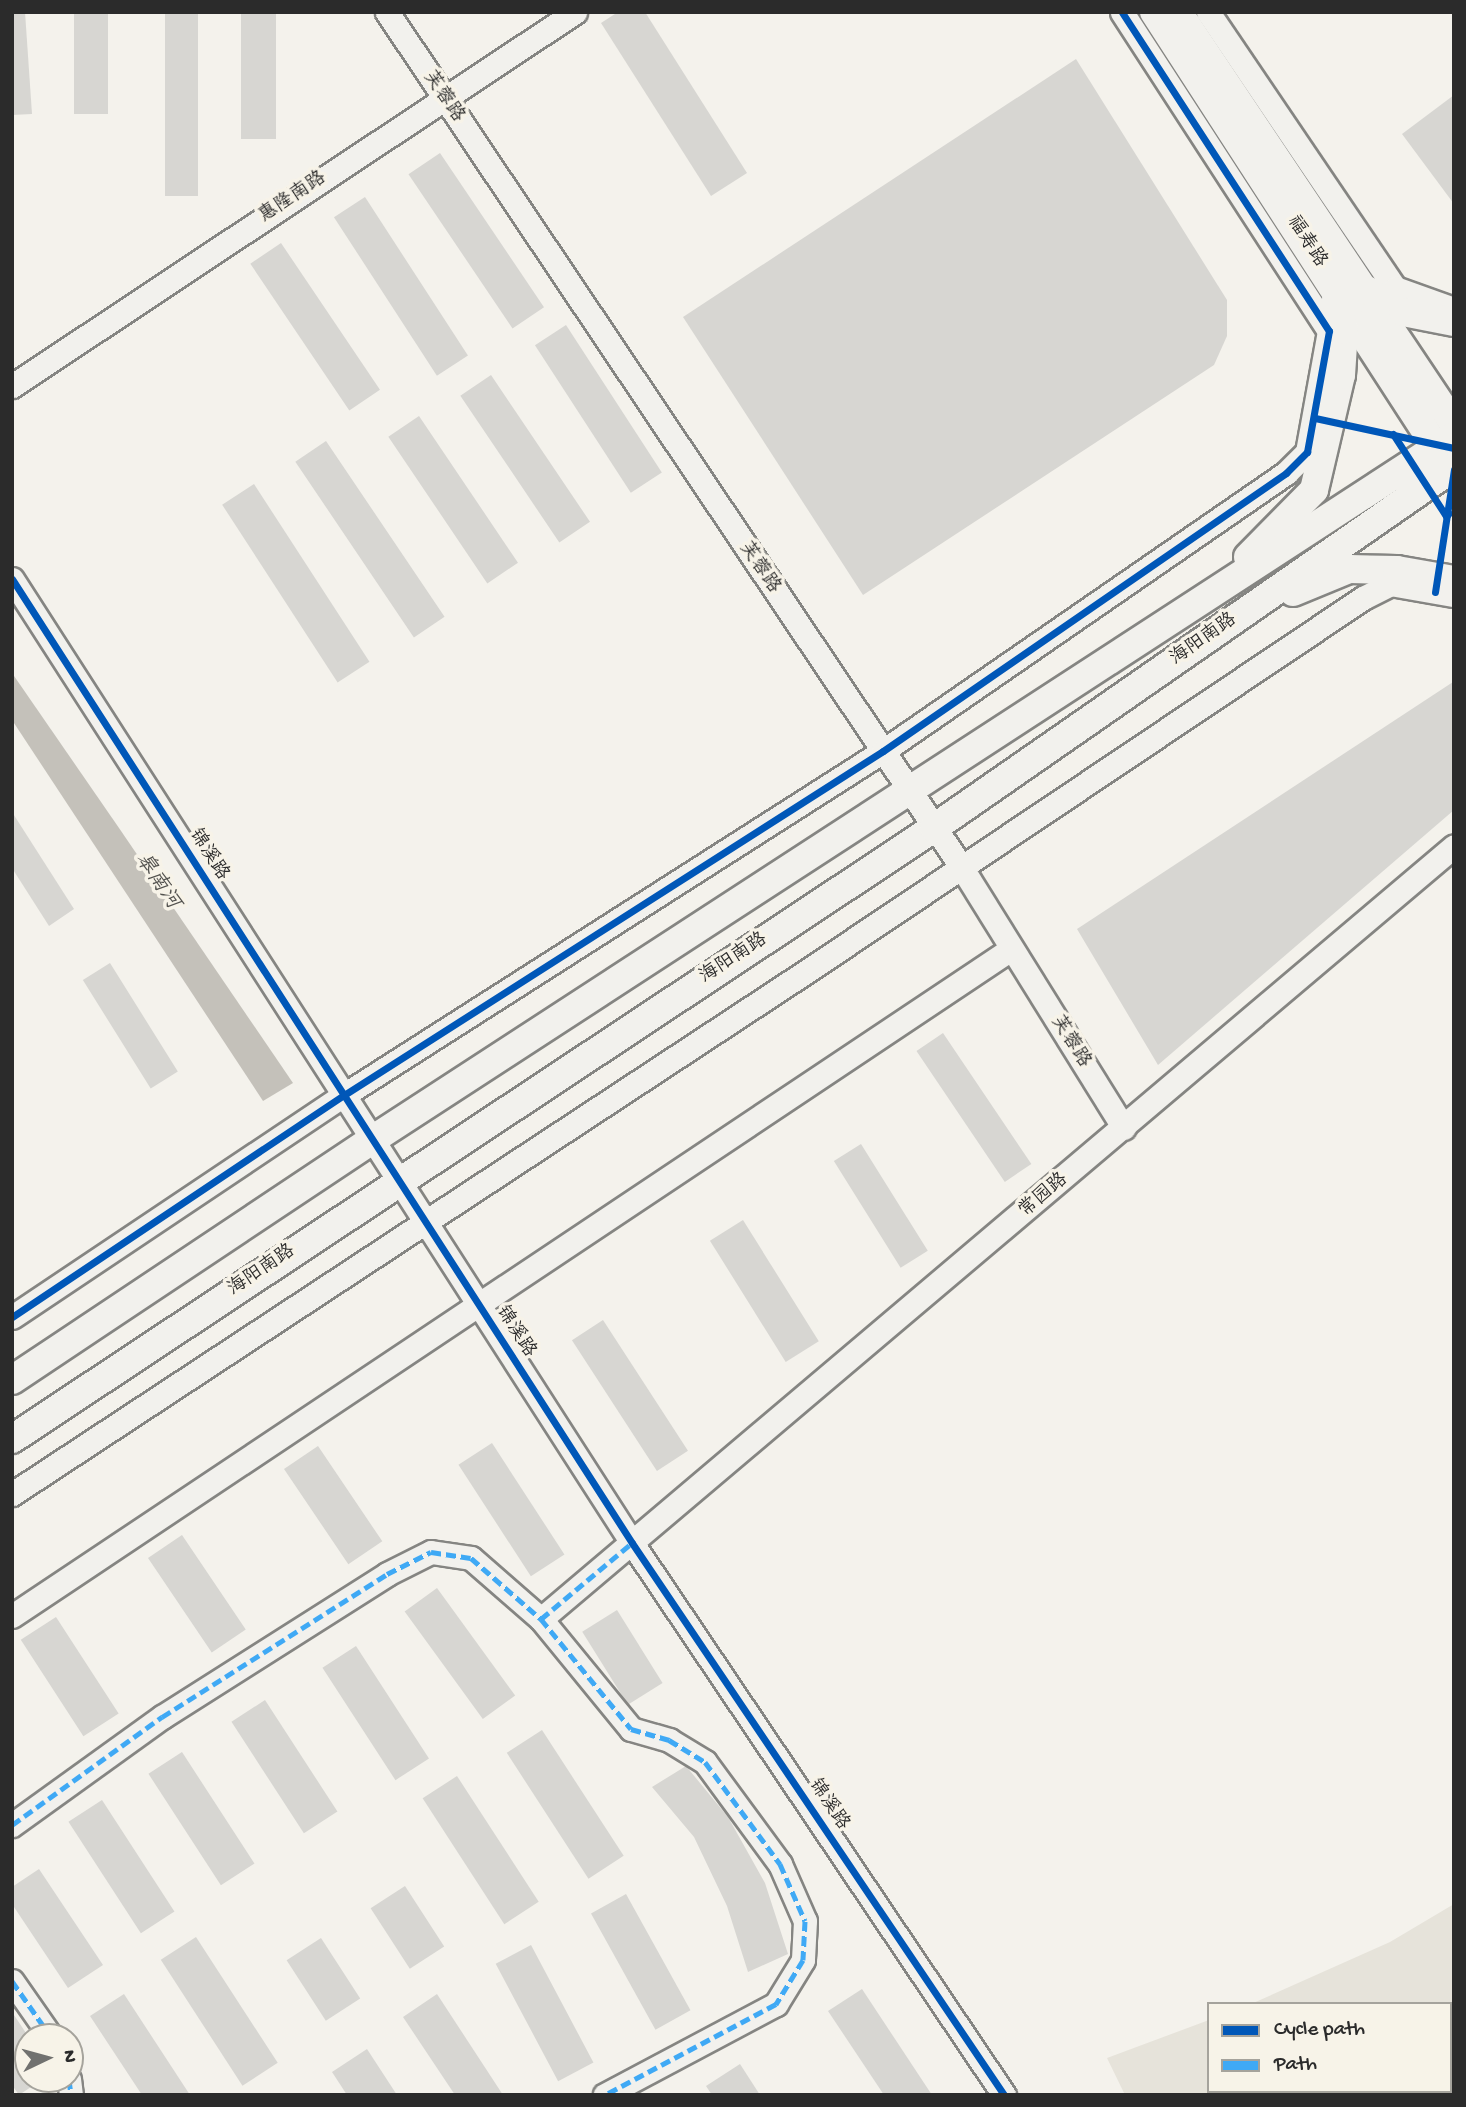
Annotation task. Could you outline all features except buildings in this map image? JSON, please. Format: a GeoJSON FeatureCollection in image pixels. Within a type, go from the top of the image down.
{"type":"FeatureCollection","features":[{"type":"Feature","properties":{"kind":"main road","name":"福寿路"},"geometry":{"type":"LineString","coordinates":[[1154,12],[1450,459]]}},
{"type":"Feature","properties":{"kind":"main road","name":"福寿路"},"geometry":{"type":"LineString","coordinates":[[1178,12],[1454,424]]}},
{"type":"Feature","properties":{"kind":"main road"},"geometry":{"type":"LineString","coordinates":[[1216,590],[1314,490],[1341,375],[1344,330],[1332,281]]}},
{"type":"Feature","properties":{"kind":"main road"},"geometry":{"type":"LineString","coordinates":[[1363,288],[1403,312],[1454,322]]}},
{"type":"Feature","properties":{"kind":"main road","name":"海阳南路"},"geometry":{"type":"LineString","coordinates":[[12,1380],[372,1140],[1216,590],[1450,459]]}},
{"type":"Feature","properties":{"kind":"main road","name":"海阳南路"},"geometry":{"type":"LineString","coordinates":[[12,1439],[398,1180],[934,828],[1242,614],[1450,459]]}},
{"type":"Feature","properties":{"kind":"main road"},"geometry":{"type":"LineString","coordinates":[[1242,614],[1349,569],[1396,570],[1454,580]]}},
{"type":"Feature","properties":{"kind":"street","name":"芙蓉路"},"geometry":{"type":"LineString","coordinates":[[387,12],[962,868],[1125,1128]]}},
{"type":"Feature","properties":{"kind":"street","name":"惠隆南路"},"geometry":{"type":"LineString","coordinates":[[12,386],[443,97],[575,12]]}},
{"type":"Feature","properties":{"kind":"street"},"geometry":{"type":"LineString","coordinates":[[12,1318],[344,1095],[883,751],[1286,473],[1307,452],[1329,331],[1122,12]]}},
{"type":"Feature","properties":{"kind":"street"},"geometry":{"type":"LineString","coordinates":[[1208,12],[1395,288],[1454,309]]}},
{"type":"Feature","properties":{"kind":"street","name":"锦溪路"},"geometry":{"type":"LineString","coordinates":[[12,579],[632,1542],[1004,2095]]}},
{"type":"Feature","properties":{"kind":"street"},"geometry":{"type":"LineString","coordinates":[[12,1494],[962,868],[1363,598],[1390,584],[1454,595]]}},
{"type":"Feature","properties":{"kind":"street","name":"常园路"},"geometry":{"type":"LineString","coordinates":[[541,1619],[1125,1128],[1454,846]]}},
{"type":"Feature","properties":{"kind":"street"},"geometry":{"type":"LineString","coordinates":[[12,1616],[477,1302],[1011,949]]}},
{"type":"Feature","properties":{"kind":"street"},"geometry":{"type":"LineString","coordinates":[[12,1825],[173,1710],[387,1574],[432,1552],[471,1558],[541,1619],[631,1729],[669,1740],[705,1762],[780,1864],[804,1921],[803,1960],[776,2004],[605,2095]]}},
{"type":"Feature","properties":{"kind":"street"},"geometry":{"type":"LineString","coordinates":[[12,1981],[41,2023]]}},
{"type":"Feature","properties":{"kind":"shaded area"},"geometry":{"type":"Polygon","coordinates":[[[12,673],[293,1083],[263,1101],[12,720],[12,673]]]}},
{"type":"Feature","properties":{"kind":"shaded area"},"geometry":{"type":"Polygon","coordinates":[[[1454,1904],[1454,2095],[1125,2095],[1107,2058],[1207,2021],[1207,2093],[1452,2093],[1452,2002],[1255,2002],[1390,1942],[1454,1904]]]}},
{"type":"Feature","properties":{"kind":"marked path"},"geometry":{"type":"LineString","coordinates":[[541,1619],[632,1543]]}},
{"type":"Feature","properties":{"kind":"marked path"},"geometry":{"type":"LineString","coordinates":[[12,1825],[162,1717],[387,1574],[431,1552],[471,1558],[541,1619],[631,1729],[669,1740],[705,1762],[780,1864],[805,1921],[803,1960],[776,2004],[605,2095]]}},
{"type":"Feature","properties":{"kind":"marked path"},"geometry":{"type":"LineString","coordinates":[[12,1981],[41,2023]]}},
{"type":"Feature","properties":{"kind":"cycle path"},"geometry":{"type":"LineString","coordinates":[[12,1317],[344,1095],[883,751],[1286,473],[1307,452],[1329,331],[1122,12]]}},
{"type":"Feature","properties":{"kind":"cycle path"},"geometry":{"type":"LineString","coordinates":[[1315,418],[1454,448]]}},
{"type":"Feature","properties":{"kind":"cycle path"},"geometry":{"type":"LineString","coordinates":[[1393,434],[1446,516],[1449,513]]}},
{"type":"Feature","properties":{"kind":"cycle path"},"geometry":{"type":"LineString","coordinates":[[1435,592],[1454,469]]}},
{"type":"Feature","properties":{"kind":"cycle path"},"geometry":{"type":"LineString","coordinates":[[12,579],[632,1543],[1004,2095]]}},
{"type":"Feature","properties":{"kind":"water label","name":"皋南河"},"geometry":{"type":"Point","coordinates":[156,882]}}]}
